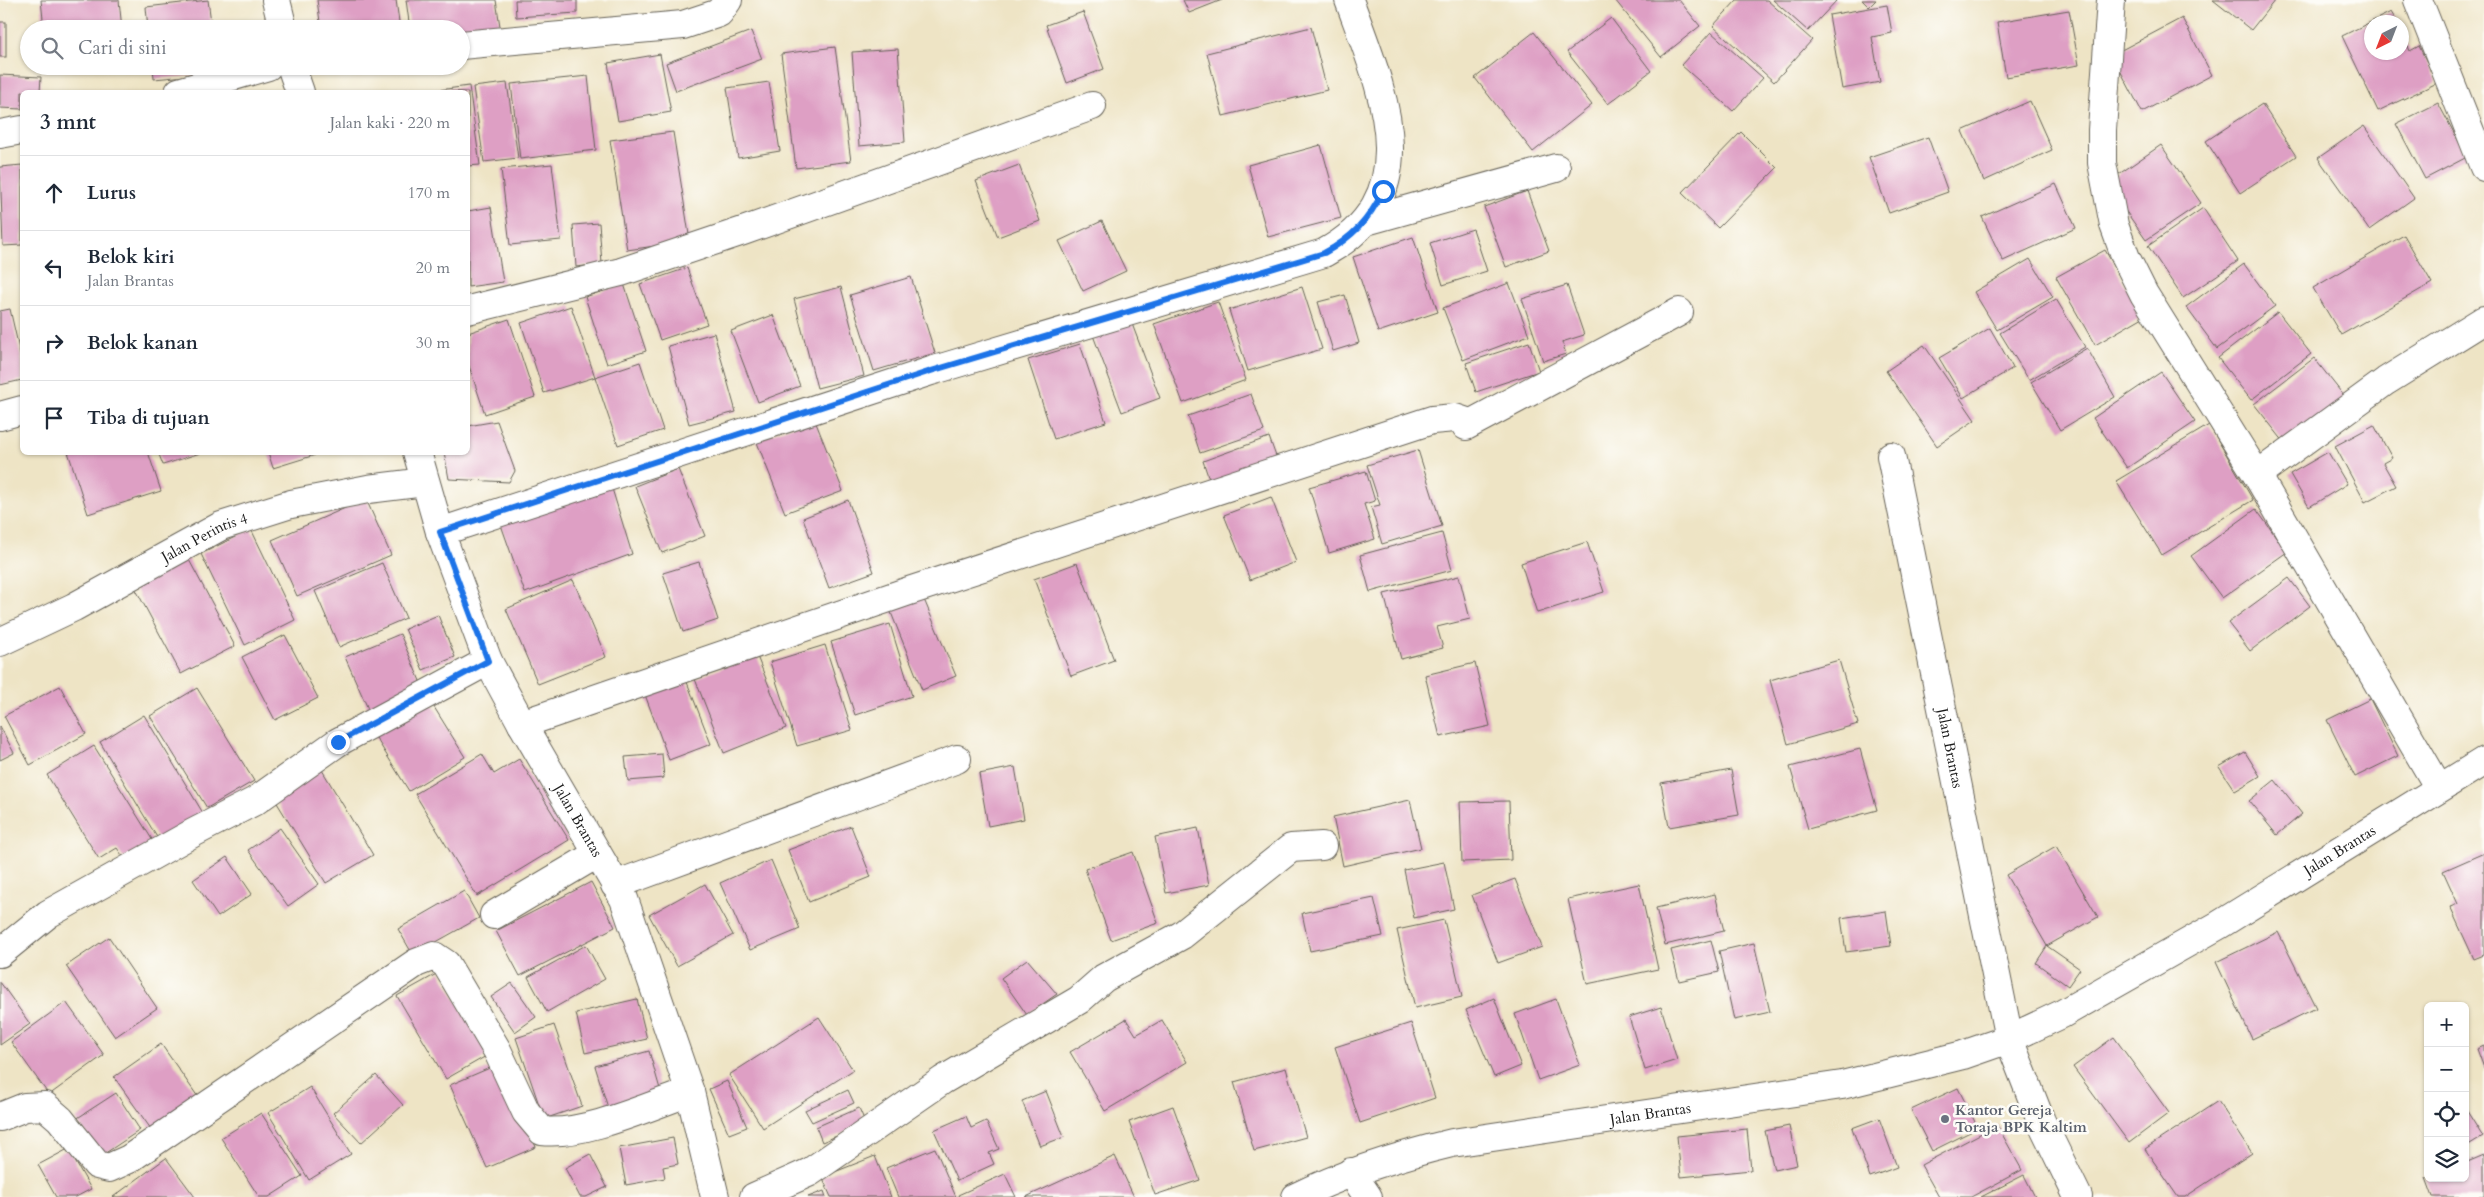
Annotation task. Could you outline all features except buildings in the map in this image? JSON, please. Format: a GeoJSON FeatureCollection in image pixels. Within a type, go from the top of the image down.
{"type":"FeatureCollection","features":[{"type":"Feature","properties":{"kind":"street"},"geometry":{"type":"LineString","coordinates":[[276,0],[281,20]]}},
{"type":"Feature","properties":{"kind":"street"},"geometry":{"type":"LineString","coordinates":[[470,44],[684,25],[719,13],[728,0]]}},
{"type":"Feature","properties":{"kind":"street"},"geometry":{"type":"LineString","coordinates":[[440,532],[931,371],[1324,253],[1348,240],[1366,221],[1383,191],[1391,150],[1382,96],[1349,0]]}},
{"type":"Feature","properties":{"kind":"street"},"geometry":{"type":"LineString","coordinates":[[2111,0],[2102,130],[2102,163],[2114,225],[2126,258],[2144,294],[2257,476],[2439,788]]}},
{"type":"Feature","properties":{"kind":"street"},"geometry":{"type":"LineString","coordinates":[[2418,0],[2484,167]]}},
{"type":"Feature","properties":{"kind":"street"},"geometry":{"type":"LineString","coordinates":[[186,90],[237,75]]}},
{"type":"Feature","properties":{"kind":"street"},"geometry":{"type":"LineString","coordinates":[[295,75],[299,90]]}},
{"type":"Feature","properties":{"kind":"street"},"geometry":{"type":"LineString","coordinates":[[470,310],[570,286],[743,232],[1092,106]]}},
{"type":"Feature","properties":{"kind":"street"},"geometry":{"type":"LineString","coordinates":[[0,134],[20,130]]}},
{"type":"Feature","properties":{"kind":"street"},"geometry":{"type":"LineString","coordinates":[[1366,221],[1556,168]]}},
{"type":"Feature","properties":{"kind":"street"},"geometry":{"type":"LineString","coordinates":[[522,724],[909,591],[1432,420],[1454,418],[1464,421],[1466,426],[1680,312]]}},
{"type":"Feature","properties":{"kind":"street"},"geometry":{"type":"LineString","coordinates":[[2257,476],[2386,382],[2484,320]]}},
{"type":"Feature","properties":{"kind":"street"},"geometry":{"type":"LineString","coordinates":[[0,416],[20,411]]}},
{"type":"Feature","properties":{"kind":"street","name":"Jalan Brantas"},"geometry":{"type":"LineString","coordinates":[[418,455],[440,532],[488,661],[522,724],[614,885],[624,899],[690,1092],[714,1197]]}},
{"type":"Feature","properties":{"kind":"street","name":"Jalan Brantas"},"geometry":{"type":"LineString","coordinates":[[1891,456],[2009,1039],[2041,1121],[2078,1197]]}},
{"type":"Feature","properties":{"kind":"street","name":"Jalan Perintis 4"},"geometry":{"type":"LineString","coordinates":[[0,642],[74,607],[221,526],[291,504],[368,489],[425,482]]}},
{"type":"Feature","properties":{"kind":"street"},"geometry":{"type":"LineString","coordinates":[[0,953],[48,914],[193,833],[255,802],[338,742],[488,661]]}},
{"type":"Feature","properties":{"kind":"street"},"geometry":{"type":"LineString","coordinates":[[614,885],[957,759]]}},
{"type":"Feature","properties":{"kind":"street","name":"Jalan Brantas"},"geometry":{"type":"LineString","coordinates":[[1296,1197],[1351,1172],[1395,1156],[1452,1143],[1842,1085],[1954,1058],[2009,1039],[2062,1014],[2219,925],[2484,761]]}},
{"type":"Feature","properties":{"kind":"street"},"geometry":{"type":"LineString","coordinates":[[754,1197],[810,1172],[943,1080],[1079,1000],[1104,978],[1182,935],[1290,848],[1322,846]]}},
{"type":"Feature","properties":{"kind":"street"},"geometry":{"type":"LineString","coordinates":[[494,915],[597,854]]}},
{"type":"Feature","properties":{"kind":"street"},"geometry":{"type":"LineString","coordinates":[[0,1117],[25,1107],[45,1106],[60,1119],[97,1165],[109,1168],[129,1159],[416,963],[434,956],[446,964],[497,1050],[526,1112],[542,1131],[557,1133],[593,1125],[690,1092]]}},
{"type":"Feature","properties":{"kind":"street"},"geometry":{"type":"LineString","coordinates":[[1351,1172],[1368,1197]]}},
{"type":"Feature","properties":{"kind":"place","name":"Kantor Gereja Toraja BPK Kaltim"},"geometry":{"type":"Point","coordinates":[1945,1119]}},
{"type":"Feature","properties":{"kind":"route"},"geometry":{"type":"LineString","coordinates":[[338,742],[488,661],[440,532],[931,371],[1324,253],[1348,240],[1356,232],[1372,212],[1383,191]]}}]}
